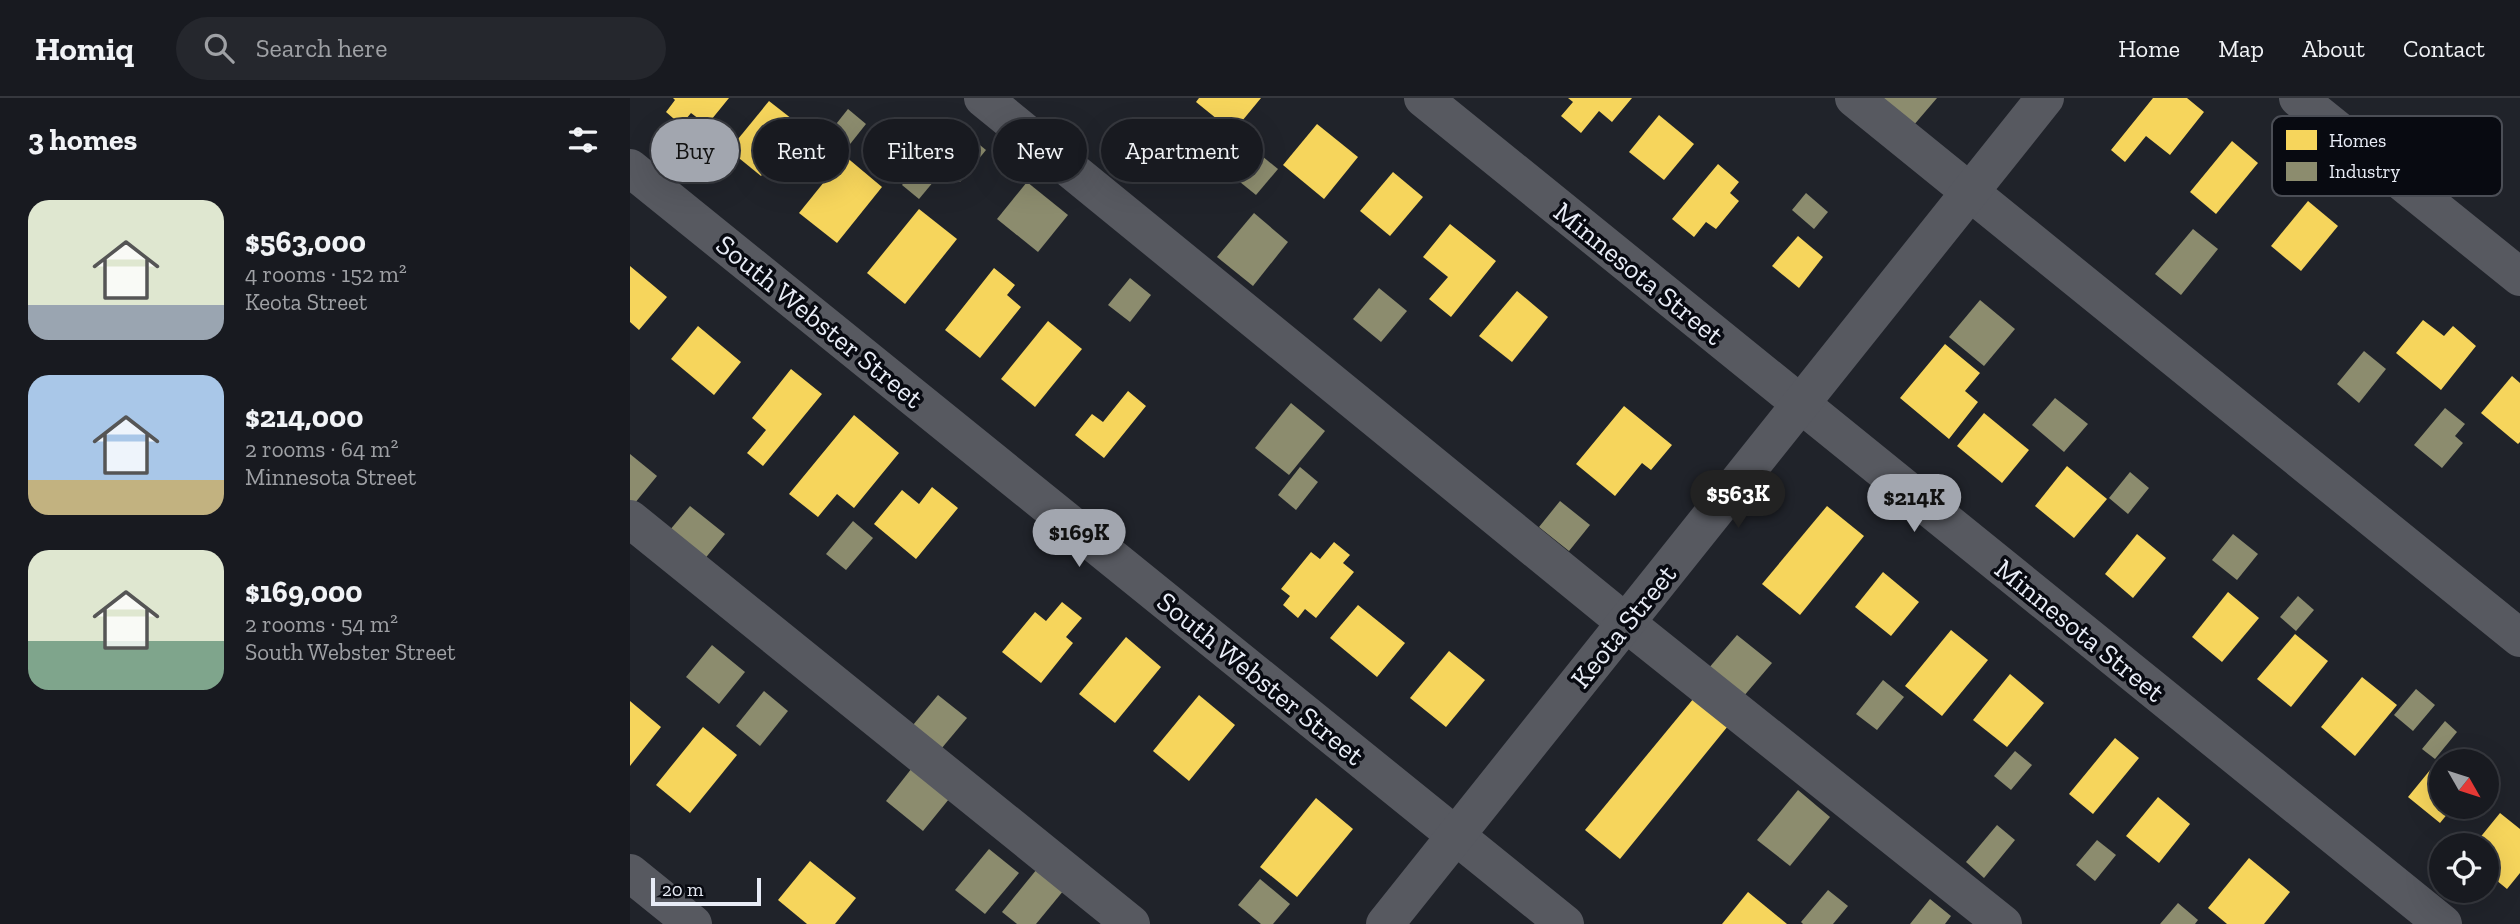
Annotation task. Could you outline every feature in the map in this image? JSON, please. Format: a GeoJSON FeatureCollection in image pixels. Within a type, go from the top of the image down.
{"type":"FeatureCollection","features":[{"type":"Feature","properties":{"kind":"street"},"geometry":{"type":"LineString","coordinates":[[984,98],[1626,624],[2003,924]]}},
{"type":"Feature","properties":{"kind":"street","name":"Minnesota Street"},"geometry":{"type":"LineString","coordinates":[[1423,98],[2443,924]]}},
{"type":"Feature","properties":{"kind":"street"},"geometry":{"type":"LineString","coordinates":[[1854,98],[2520,638]]}},
{"type":"Feature","properties":{"kind":"street","name":"Keota Street"},"geometry":{"type":"LineString","coordinates":[[1385,924],[2045,98]]}},
{"type":"Feature","properties":{"kind":"street"},"geometry":{"type":"LineString","coordinates":[[2298,98],[2320,116]]}},
{"type":"Feature","properties":{"kind":"street","name":"South Webster Street"},"geometry":{"type":"LineString","coordinates":[[630,168],[1566,924]]}},
{"type":"Feature","properties":{"kind":"street"},"geometry":{"type":"LineString","coordinates":[[2420,196],[2520,277]]}},
{"type":"Feature","properties":{"kind":"street"},"geometry":{"type":"LineString","coordinates":[[630,519],[1131,924]]}},
{"type":"Feature","properties":{"kind":"street"},"geometry":{"type":"LineString","coordinates":[[630,873],[693,924]]}},
{"type":"Feature","properties":{"kind":"building: Homes"},"geometry":{"type":"Polygon","coordinates":[[[673,98],[729,98],[712,119],[699,119],[691,113],[686,119],[674,119],[666,112],[675,100],[673,98]]]}},
{"type":"Feature","properties":{"kind":"building: Homes"},"geometry":{"type":"Polygon","coordinates":[[[1199,98],[1261,98],[1244,119],[1217,119],[1196,102],[1199,98]]]}},
{"type":"Feature","properties":{"kind":"building: Homes"},"geometry":{"type":"Polygon","coordinates":[[[1568,98],[1632,98],[1612,122],[1599,111],[1581,133],[1561,116],[1573,102],[1568,98]]]}},
{"type":"Feature","properties":{"kind":"building: Homes"},"geometry":{"type":"Polygon","coordinates":[[[2153,98],[2187,98],[2204,112],[2170,155],[2146,136],[2125,162],[2111,150],[2153,98]]]}},
{"type":"Feature","properties":{"kind":"building: Homes"},"geometry":{"type":"Polygon","coordinates":[[[769,101],[792,119],[754,119],[769,101]]]}},
{"type":"Feature","properties":{"kind":"building: Homes"},"geometry":{"type":"Polygon","coordinates":[[[1659,115],[1694,144],[1664,180],[1629,152],[1659,115]]]}},
{"type":"Feature","properties":{"kind":"building: Homes"},"geometry":{"type":"Polygon","coordinates":[[[753,121],[753,170],[739,158],[739,138],[753,121]]]}},
{"type":"Feature","properties":{"kind":"building: Homes"},"geometry":{"type":"Polygon","coordinates":[[[1317,124],[1358,157],[1324,199],[1283,165],[1317,124]]]}},
{"type":"Feature","properties":{"kind":"building: Homes"},"geometry":{"type":"Polygon","coordinates":[[[2232,141],[2258,163],[2216,214],[2190,192],[2232,141]]]}},
{"type":"Feature","properties":{"kind":"building: Homes"},"geometry":{"type":"Polygon","coordinates":[[[849,159],[863,171],[863,182],[876,182],[882,187],[837,243],[799,213],[824,182],[849,182],[849,159]]]}},
{"type":"Feature","properties":{"kind":"building: Homes"},"geometry":{"type":"Polygon","coordinates":[[[1718,164],[1739,182],[1730,193],[1739,201],[1716,229],[1706,222],[1694,237],[1672,219],[1718,164]]]}},
{"type":"Feature","properties":{"kind":"building: Homes"},"geometry":{"type":"Polygon","coordinates":[[[1393,172],[1423,197],[1390,236],[1360,211],[1393,172]]]}},
{"type":"Feature","properties":{"kind":"building: Homes"},"geometry":{"type":"Polygon","coordinates":[[[2308,201],[2338,226],[2301,271],[2271,246],[2308,201]]]}},
{"type":"Feature","properties":{"kind":"building: Homes"},"geometry":{"type":"Polygon","coordinates":[[[919,209],[957,239],[905,304],[867,273],[919,209]]]}},
{"type":"Feature","properties":{"kind":"building: Homes"},"geometry":{"type":"Polygon","coordinates":[[[1450,224],[1496,261],[1451,317],[1429,299],[1448,277],[1423,257],[1450,224]]]}},
{"type":"Feature","properties":{"kind":"building: Homes"},"geometry":{"type":"Polygon","coordinates":[[[1798,236],[1823,257],[1799,288],[1772,266],[1798,236]]]}},
{"type":"Feature","properties":{"kind":"building: Homes"},"geometry":{"type":"Polygon","coordinates":[[[630,266],[667,297],[639,330],[630,322],[630,266]]]}},
{"type":"Feature","properties":{"kind":"building: Homes"},"geometry":{"type":"Polygon","coordinates":[[[994,268],[1015,285],[1007,295],[1021,307],[980,358],[945,330],[994,268]]]}},
{"type":"Feature","properties":{"kind":"building: Homes"},"geometry":{"type":"Polygon","coordinates":[[[1517,291],[1548,317],[1512,362],[1479,336],[1517,291]]]}},
{"type":"Feature","properties":{"kind":"building: Homes"},"geometry":{"type":"Polygon","coordinates":[[[2423,320],[2444,336],[2453,326],[2476,346],[2441,390],[2396,353],[2423,320]]]}},
{"type":"Feature","properties":{"kind":"building: Homes"},"geometry":{"type":"Polygon","coordinates":[[[1048,321],[1082,349],[1035,407],[1001,379],[1048,321]]]}},
{"type":"Feature","properties":{"kind":"building: Homes"},"geometry":{"type":"Polygon","coordinates":[[[698,326],[741,362],[714,395],[671,359],[698,326]]]}},
{"type":"Feature","properties":{"kind":"building: Homes"},"geometry":{"type":"Polygon","coordinates":[[[1945,344],[1980,373],[1965,391],[1978,402],[1949,439],[1900,398],[1945,344]]]}},
{"type":"Feature","properties":{"kind":"building: Homes"},"geometry":{"type":"Polygon","coordinates":[[[791,369],[822,394],[763,466],[747,453],[766,430],[752,418],[791,369]]]}},
{"type":"Feature","properties":{"kind":"building: Homes"},"geometry":{"type":"Polygon","coordinates":[[[2512,376],[2520,383],[2518,444],[2481,413],[2512,376]]]}},
{"type":"Feature","properties":{"kind":"building: Homes"},"geometry":{"type":"Polygon","coordinates":[[[1128,391],[1146,406],[1104,458],[1075,435],[1092,414],[1103,422],[1128,391]]]}},
{"type":"Feature","properties":{"kind":"building: Homes"},"geometry":{"type":"Polygon","coordinates":[[[1624,406],[1672,445],[1651,470],[1642,463],[1615,496],[1576,464],[1624,406]]]}},
{"type":"Feature","properties":{"kind":"building: Homes"},"geometry":{"type":"Polygon","coordinates":[[[1984,413],[2029,450],[2002,483],[1957,446],[1984,413]]]}},
{"type":"Feature","properties":{"kind":"building: Homes"},"geometry":{"type":"Polygon","coordinates":[[[854,415],[899,453],[854,508],[837,494],[818,517],[789,494],[854,415]]]}},
{"type":"Feature","properties":{"kind":"building: Homes"},"geometry":{"type":"Polygon","coordinates":[[[2067,466],[2107,499],[2074,538],[2035,506],[2067,466]]]}},
{"type":"Feature","properties":{"kind":"building: Homes"},"geometry":{"type":"Polygon","coordinates":[[[932,487],[958,508],[916,559],[874,524],[902,490],[919,504],[932,487]]]}},
{"type":"Feature","properties":{"kind":"building: Homes"},"geometry":{"type":"Polygon","coordinates":[[[1827,506],[1864,536],[1800,615],[1762,584],[1827,506]]]}},
{"type":"Feature","properties":{"kind":"building: Homes"},"geometry":{"type":"Polygon","coordinates":[[[2137,534],[2166,558],[2133,598],[2105,574],[2137,534]]]}},
{"type":"Feature","properties":{"kind":"building: Homes"},"geometry":{"type":"Polygon","coordinates":[[[1334,542],[1350,555],[1343,563],[1354,572],[1316,618],[1305,609],[1298,618],[1283,605],[1290,596],[1281,589],[1311,552],[1320,559],[1334,542]]]}},
{"type":"Feature","properties":{"kind":"building: Homes"},"geometry":{"type":"Polygon","coordinates":[[[1883,572],[1919,602],[1891,636],[1855,607],[1883,572]]]}},
{"type":"Feature","properties":{"kind":"building: Homes"},"geometry":{"type":"Polygon","coordinates":[[[2228,592],[2259,618],[2222,662],[2192,637],[2228,592]]]}},
{"type":"Feature","properties":{"kind":"building: Homes"},"geometry":{"type":"Polygon","coordinates":[[[1062,602],[1082,618],[1066,637],[1073,643],[1041,683],[1002,652],[1035,612],[1046,621],[1062,602]]]}},
{"type":"Feature","properties":{"kind":"building: Homes"},"geometry":{"type":"Polygon","coordinates":[[[1358,605],[1405,643],[1377,677],[1330,638],[1358,605]]]}},
{"type":"Feature","properties":{"kind":"building: Homes"},"geometry":{"type":"Polygon","coordinates":[[[1951,630],[1988,660],[1942,716],[1905,686],[1951,630]]]}},
{"type":"Feature","properties":{"kind":"building: Homes"},"geometry":{"type":"Polygon","coordinates":[[[2295,634],[2328,661],[2291,707],[2257,679],[2295,634]]]}},
{"type":"Feature","properties":{"kind":"building: Homes"},"geometry":{"type":"Polygon","coordinates":[[[1126,637],[1161,667],[1115,723],[1079,694],[1126,637]]]}},
{"type":"Feature","properties":{"kind":"building: Homes"},"geometry":{"type":"Polygon","coordinates":[[[1449,651],[1485,680],[1446,727],[1410,698],[1449,651]]]}},
{"type":"Feature","properties":{"kind":"building: Homes"},"geometry":{"type":"Polygon","coordinates":[[[2010,674],[2044,703],[2007,747],[1973,720],[2010,674]]]}},
{"type":"Feature","properties":{"kind":"building: Homes"},"geometry":{"type":"Polygon","coordinates":[[[2362,677],[2397,705],[2355,756],[2321,727],[2362,677]]]}},
{"type":"Feature","properties":{"kind":"building: Homes"},"geometry":{"type":"Polygon","coordinates":[[[1199,695],[1235,725],[1189,781],[1153,751],[1199,695]]]}},
{"type":"Feature","properties":{"kind":"building: Homes"},"geometry":{"type":"Polygon","coordinates":[[[1694,698],[1728,726],[1620,859],[1585,830],[1694,698]]]}},
{"type":"Feature","properties":{"kind":"building: Homes"},"geometry":{"type":"Polygon","coordinates":[[[630,701],[661,727],[630,766],[630,701]]]}},
{"type":"Feature","properties":{"kind":"building: Homes"},"geometry":{"type":"Polygon","coordinates":[[[703,727],[737,755],[690,813],[656,785],[703,727]]]}},
{"type":"Feature","properties":{"kind":"building: Homes"},"geometry":{"type":"Polygon","coordinates":[[[2115,738],[2139,758],[2093,814],[2069,794],[2115,738]]]}},
{"type":"Feature","properties":{"kind":"building: Homes"},"geometry":{"type":"Polygon","coordinates":[[[2429,771],[2429,814],[2408,797],[2429,771]]]}},
{"type":"Feature","properties":{"kind":"building: Homes"},"geometry":{"type":"Polygon","coordinates":[[[2158,797],[2190,824],[2159,863],[2126,836],[2158,797]]]}},
{"type":"Feature","properties":{"kind":"building: Homes"},"geometry":{"type":"Polygon","coordinates":[[[1316,798],[1353,829],[1297,897],[1260,867],[1316,798]]]}},
{"type":"Feature","properties":{"kind":"building: Homes"},"geometry":{"type":"Polygon","coordinates":[[[2499,814],[2520,829],[2520,873],[2507,889],[2499,882],[2499,833],[2484,833],[2495,819],[2499,819],[2499,814]]]}},
{"type":"Feature","properties":{"kind":"building: Homes"},"geometry":{"type":"Polygon","coordinates":[[[2249,858],[2290,892],[2264,924],[2227,924],[2208,908],[2249,858]]]}},
{"type":"Feature","properties":{"kind":"building: Homes"},"geometry":{"type":"Polygon","coordinates":[[[810,861],[856,898],[835,924],[807,924],[778,900],[810,861]]]}},
{"type":"Feature","properties":{"kind":"building: Homes"},"geometry":{"type":"Polygon","coordinates":[[[1748,892],[1787,924],[1722,924],[1748,892]]]}},
{"type":"Feature","properties":{"kind":"building: Industry"},"geometry":{"type":"Polygon","coordinates":[[[1879,98],[1937,98],[1913,126],[1879,98]]]}},
{"type":"Feature","properties":{"kind":"building: Industry"},"geometry":{"type":"Polygon","coordinates":[[[848,109],[863,122],[863,128],[849,145],[849,119],[840,119],[848,109]]]}},
{"type":"Feature","properties":{"kind":"building: Industry"},"geometry":{"type":"Polygon","coordinates":[[[979,144],[986,150],[979,159],[979,144]]]}},
{"type":"Feature","properties":{"kind":"building: Industry"},"geometry":{"type":"Polygon","coordinates":[[[1263,157],[1278,169],[1256,195],[1240,182],[1263,182],[1263,157]]]}},
{"type":"Feature","properties":{"kind":"building: Industry"},"geometry":{"type":"Polygon","coordinates":[[[904,182],[933,182],[919,199],[902,185],[904,182]]]}},
{"type":"Feature","properties":{"kind":"building: Industry"},"geometry":{"type":"Polygon","coordinates":[[[1027,182],[1068,215],[1038,252],[997,219],[1027,182]]]}},
{"type":"Feature","properties":{"kind":"building: Industry"},"geometry":{"type":"Polygon","coordinates":[[[1806,193],[1828,212],[1814,229],[1792,210],[1806,193]]]}},
{"type":"Feature","properties":{"kind":"building: Industry"},"geometry":{"type":"Polygon","coordinates":[[[1254,213],[1288,242],[1253,286],[1217,257],[1254,213]]]}},
{"type":"Feature","properties":{"kind":"building: Industry"},"geometry":{"type":"Polygon","coordinates":[[[2193,229],[2218,249],[2181,295],[2155,274],[2193,229]]]}},
{"type":"Feature","properties":{"kind":"building: Industry"},"geometry":{"type":"Polygon","coordinates":[[[1130,278],[1151,295],[1130,322],[1108,305],[1130,278]]]}},
{"type":"Feature","properties":{"kind":"building: Industry"},"geometry":{"type":"Polygon","coordinates":[[[1379,288],[1407,311],[1381,342],[1353,319],[1379,288]]]}},
{"type":"Feature","properties":{"kind":"building: Industry"},"geometry":{"type":"Polygon","coordinates":[[[1980,300],[2015,329],[1984,366],[1949,337],[1980,300]]]}},
{"type":"Feature","properties":{"kind":"building: Industry"},"geometry":{"type":"Polygon","coordinates":[[[2364,351],[2386,369],[2359,403],[2337,384],[2364,351]]]}},
{"type":"Feature","properties":{"kind":"building: Industry"},"geometry":{"type":"Polygon","coordinates":[[[2055,398],[2088,424],[2064,452],[2032,425],[2055,398]]]}},
{"type":"Feature","properties":{"kind":"building: Industry"},"geometry":{"type":"Polygon","coordinates":[[[1291,403],[1325,431],[1289,475],[1255,448],[1291,403]]]}},
{"type":"Feature","properties":{"kind":"building: Industry"},"geometry":{"type":"Polygon","coordinates":[[[2445,408],[2465,424],[2455,436],[2463,443],[2442,468],[2414,445],[2445,408]]]}},
{"type":"Feature","properties":{"kind":"building: Industry"},"geometry":{"type":"Polygon","coordinates":[[[630,454],[657,476],[630,509],[630,454]]]}},
{"type":"Feature","properties":{"kind":"building: Industry"},"geometry":{"type":"Polygon","coordinates":[[[1300,467],[1318,482],[1296,510],[1278,495],[1300,467]]]}},
{"type":"Feature","properties":{"kind":"building: Industry"},"geometry":{"type":"Polygon","coordinates":[[[2130,472],[2149,488],[2128,514],[2109,498],[2130,472]]]}},
{"type":"Feature","properties":{"kind":"building: Industry"},"geometry":{"type":"Polygon","coordinates":[[[1560,501],[1590,525],[1569,551],[1539,527],[1560,501]]]}},
{"type":"Feature","properties":{"kind":"building: Industry"},"geometry":{"type":"Polygon","coordinates":[[[690,506],[725,534],[699,566],[664,537],[690,506]]]}},
{"type":"Feature","properties":{"kind":"building: Industry"},"geometry":{"type":"Polygon","coordinates":[[[853,521],[873,538],[846,570],[826,554],[853,521]]]}},
{"type":"Feature","properties":{"kind":"building: Industry"},"geometry":{"type":"Polygon","coordinates":[[[2233,534],[2258,554],[2237,580],[2212,560],[2233,534]]]}},
{"type":"Feature","properties":{"kind":"building: Industry"},"geometry":{"type":"Polygon","coordinates":[[[2298,596],[2314,610],[2296,631],[2280,617],[2298,596]]]}},
{"type":"Feature","properties":{"kind":"building: Industry"},"geometry":{"type":"Polygon","coordinates":[[[1737,635],[1772,663],[1743,697],[1708,669],[1737,635]]]}},
{"type":"Feature","properties":{"kind":"building: Industry"},"geometry":{"type":"Polygon","coordinates":[[[712,645],[745,672],[719,704],[686,677],[712,645]]]}},
{"type":"Feature","properties":{"kind":"building: Industry"},"geometry":{"type":"Polygon","coordinates":[[[1883,680],[1904,697],[1877,730],[1856,714],[1883,680]]]}},
{"type":"Feature","properties":{"kind":"building: Industry"},"geometry":{"type":"Polygon","coordinates":[[[2416,689],[2435,705],[2413,731],[2394,715],[2416,689]]]}},
{"type":"Feature","properties":{"kind":"building: Industry"},"geometry":{"type":"Polygon","coordinates":[[[764,691],[788,711],[760,746],[736,726],[764,691]]]}},
{"type":"Feature","properties":{"kind":"building: Industry"},"geometry":{"type":"Polygon","coordinates":[[[938,695],[967,718],[936,755],[908,731],[938,695]]]}},
{"type":"Feature","properties":{"kind":"building: Industry"},"geometry":{"type":"Polygon","coordinates":[[[2445,721],[2457,732],[2443,749],[2429,749],[2429,754],[2422,749],[2445,721]]]}},
{"type":"Feature","properties":{"kind":"building: Industry"},"geometry":{"type":"Polygon","coordinates":[[[2015,751],[2032,765],[2011,790],[1994,776],[2015,751]]]}},
{"type":"Feature","properties":{"kind":"building: Industry"},"geometry":{"type":"Polygon","coordinates":[[[912,768],[949,799],[923,831],[886,801],[912,768]]]}},
{"type":"Feature","properties":{"kind":"building: Industry"},"geometry":{"type":"Polygon","coordinates":[[[1798,790],[1830,817],[1790,866],[1757,840],[1798,790]]]}},
{"type":"Feature","properties":{"kind":"building: Industry"},"geometry":{"type":"Polygon","coordinates":[[[1997,825],[2015,840],[1984,878],[1966,862],[1997,825]]]}},
{"type":"Feature","properties":{"kind":"building: Industry"},"geometry":{"type":"Polygon","coordinates":[[[2097,840],[2116,855],[2095,881],[2076,865],[2097,840]]]}},
{"type":"Feature","properties":{"kind":"building: Industry"},"geometry":{"type":"Polygon","coordinates":[[[989,849],[1019,873],[985,914],[955,890],[989,849]]]}},
{"type":"Feature","properties":{"kind":"building: Industry"},"geometry":{"type":"Polygon","coordinates":[[[1037,869],[1064,890],[1036,924],[1017,924],[1002,912],[1037,869]]]}},
{"type":"Feature","properties":{"kind":"building: Industry"},"geometry":{"type":"Polygon","coordinates":[[[1260,879],[1290,904],[1273,924],[1261,924],[1238,905],[1260,879]]]}},
{"type":"Feature","properties":{"kind":"building: Industry"},"geometry":{"type":"Polygon","coordinates":[[[1828,890],[1848,906],[1833,924],[1803,924],[1801,922],[1828,890]]]}},
{"type":"Feature","properties":{"kind":"building: Industry"},"geometry":{"type":"Polygon","coordinates":[[[1930,899],[1951,916],[1945,924],[1910,924],[1930,899]]]}},
{"type":"Feature","properties":{"kind":"building: Industry"},"geometry":{"type":"Polygon","coordinates":[[[2178,903],[2198,920],[2195,924],[2160,924],[2178,903]]]}}]}
